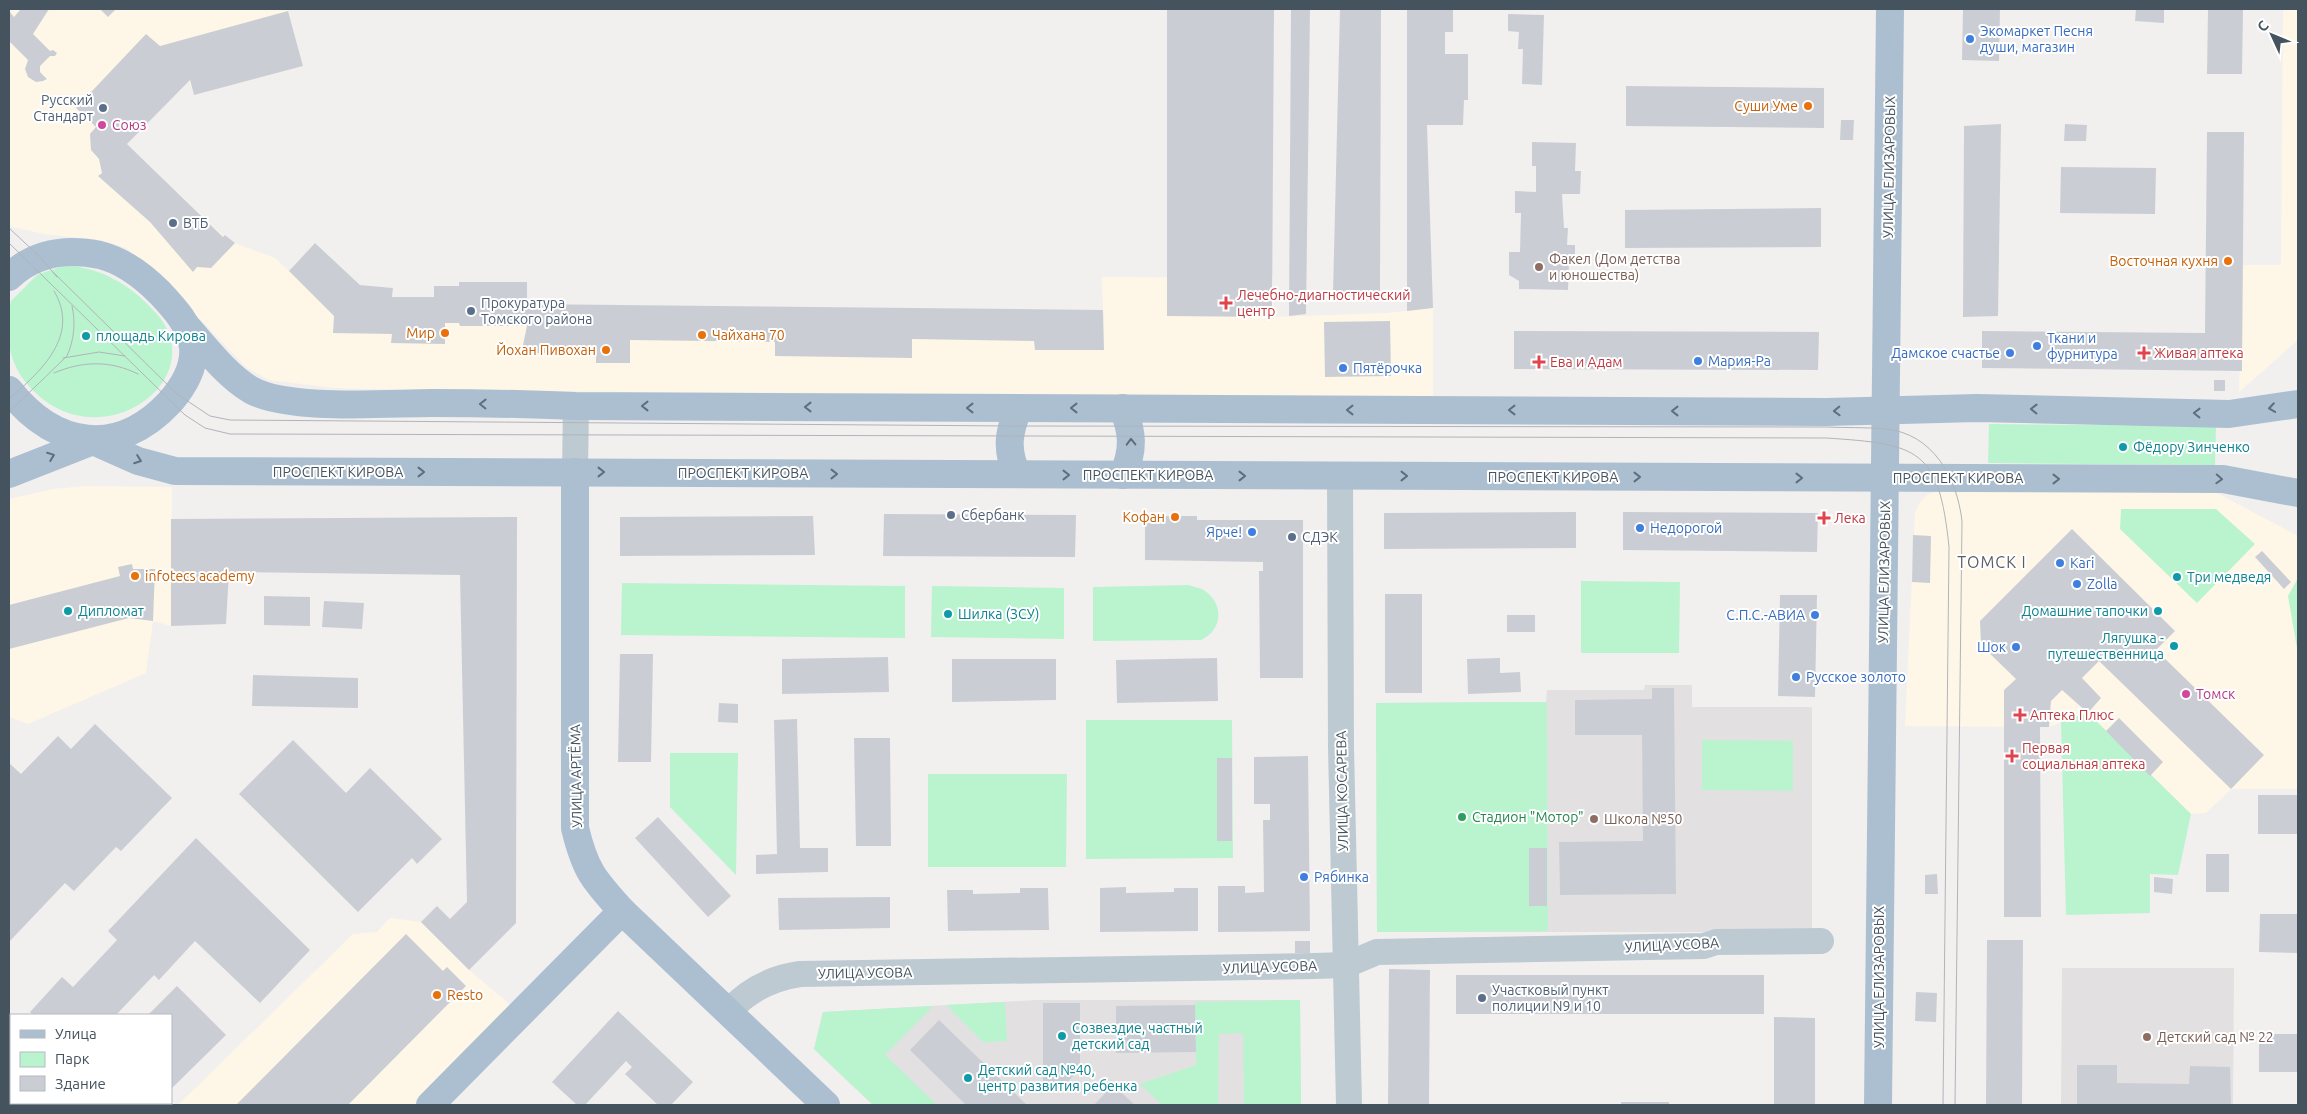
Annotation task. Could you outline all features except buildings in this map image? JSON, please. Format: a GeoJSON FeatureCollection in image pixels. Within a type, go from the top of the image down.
{"type":"FeatureCollection","features":[{"type":"Feature","properties":{"kind":"main road","name":"УЛИЦА ЕЛИЗАРОВЫХ"},"geometry":{"type":"LineString","coordinates":[[1878,1105],[1890,9]]}},
{"type":"Feature","properties":{"kind":"main road"},"geometry":{"type":"LineString","coordinates":[[21,261],[52,253],[81,252],[121,262],[157,290],[186,326],[251,390],[265,396],[332,404],[433,403],[576,406],[1817,412],[1976,408],[2229,414],[2298,404]]}},
{"type":"Feature","properties":{"kind":"main road"},"geometry":{"type":"LineString","coordinates":[[9,474],[93,441],[110,439],[136,430],[160,412],[177,394],[185,380],[192,360],[193,349],[186,326]]}},
{"type":"Feature","properties":{"kind":"main road"},"geometry":{"type":"LineString","coordinates":[[9,390],[30,412],[56,430],[93,441]]}},
{"type":"Feature","properties":{"kind":"main road"},"geometry":{"type":"LineString","coordinates":[[1017,474],[1009,452],[1009,437],[1019,408]]}},
{"type":"Feature","properties":{"kind":"main road"},"geometry":{"type":"LineString","coordinates":[[1123,408],[1130,426],[1132,448],[1123,475]]}},
{"type":"Feature","properties":{"kind":"main road","name":"ПРОСПЕКТ КИРОВА"},"geometry":{"type":"LineString","coordinates":[[93,441],[138,461],[175,471],[2223,479],[2298,493]]}},
{"type":"Feature","properties":{"kind":"main road","name":"УЛИЦА АРТЁМА"},"geometry":{"type":"LineString","coordinates":[[575,472],[575,828],[582,857],[593,879],[622,912],[826,1105]]}},
{"type":"Feature","properties":{"kind":"main road"},"geometry":{"type":"LineString","coordinates":[[430,1105],[622,912]]}},
{"type":"Feature","properties":{"kind":"street","name":"УЛИЦА АРТЁМА"},"geometry":{"type":"LineString","coordinates":[[575,472],[576,406]]}},
{"type":"Feature","properties":{"kind":"street","name":"УЛИЦА КОСАРЕВА"},"geometry":{"type":"LineString","coordinates":[[1340,476],[1341,747],[1349,1105]]}},
{"type":"Feature","properties":{"kind":"street","name":"УЛИЦА УСОВА"},"geometry":{"type":"LineString","coordinates":[[728,1012],[738,1001],[758,987],[780,977],[800,974],[1209,969],[1346,965],[1377,952],[1704,946],[1716,942],[1821,941]]}},
{"type":"Feature","properties":{"kind":"shaded area"},"geometry":{"type":"Polygon","coordinates":[[[9,9],[291,9],[288,11],[303,66],[194,95],[189,80],[127,144],[223,236],[225,235],[235,243],[275,258],[289,271],[315,243],[360,285],[393,288],[392,297],[434,297],[434,286],[459,286],[459,282],[527,282],[527,304],[913,310],[1103,310],[1102,277],[1273,278],[1273,317],[1386,313],[1433,308],[1433,396],[442,391],[334,388],[269,380],[246,367],[150,267],[126,248],[100,240],[44,234],[9,226],[9,9]]]}},
{"type":"Feature","properties":{"kind":"shaded area"},"geometry":{"type":"Polygon","coordinates":[[[2283,9],[2298,9],[2298,340],[2239,392],[2243,265],[2281,265],[2283,9]]]}},
{"type":"Feature","properties":{"kind":"shaded area"},"geometry":{"type":"Polygon","coordinates":[[[86,486],[172,487],[171,626],[153,621],[146,673],[28,724],[9,717],[9,499],[53,489],[86,486]]]}},
{"type":"Feature","properties":{"kind":"shaded area"},"geometry":{"type":"Polygon","coordinates":[[[1938,491],[2215,492],[2298,536],[2298,789],[2231,789],[2206,813],[2191,814],[2087,713],[2049,727],[1905,726],[1915,513],[1920,502],[1927,495],[1938,491]]]}},
{"type":"Feature","properties":{"kind":"shaded area","name":"Школа №50"},"geometry":{"type":"Polygon","coordinates":[[[1645,685],[1692,685],[1692,707],[1812,707],[1812,932],[1377,932],[1376,703],[1546,702],[1547,690],[1644,690],[1645,685]]]}},
{"type":"Feature","properties":{"kind":"shaded area"},"geometry":{"type":"Polygon","coordinates":[[[390,918],[421,922],[469,970],[513,1007],[415,1105],[178,1105],[353,934],[377,932],[390,918]]]}},
{"type":"Feature","properties":{"kind":"shaded area","name":"Детский сад № 22"},"geometry":{"type":"Polygon","coordinates":[[[2062,968],[2234,968],[2233,1105],[2061,1105],[2062,968]]]}},
{"type":"Feature","properties":{"kind":"shaded area"},"geometry":{"type":"Polygon","coordinates":[[[1036,1000],[1300,1000],[1301,1105],[873,1105],[814,1049],[823,1012],[1036,1000]]]}},
{"type":"Feature","properties":{"kind":"green space"},"geometry":{"type":"Polygon","coordinates":[[[65,265],[103,274],[126,286],[156,313],[171,339],[171,365],[159,387],[138,405],[112,415],[82,416],[52,405],[24,380],[19,372],[8,342],[7,321],[11,301],[37,275],[65,265]]]}},
{"type":"Feature","properties":{"kind":"green space"},"geometry":{"type":"Polygon","coordinates":[[[1989,424],[2216,426],[2215,465],[1988,463],[1989,424]]]}},
{"type":"Feature","properties":{"kind":"green space"},"geometry":{"type":"Polygon","coordinates":[[[2121,509],[2216,509],[2255,544],[2197,603],[2120,529],[2121,509]]]}},
{"type":"Feature","properties":{"kind":"green space"},"geometry":{"type":"Polygon","coordinates":[[[2298,578],[2298,654],[2288,596],[2298,578]]]}},
{"type":"Feature","properties":{"kind":"green space"},"geometry":{"type":"Polygon","coordinates":[[[1581,581],[1680,582],[1679,653],[1581,653],[1581,581]]]}},
{"type":"Feature","properties":{"kind":"green space"},"geometry":{"type":"Polygon","coordinates":[[[622,583],[905,586],[905,638],[621,635],[622,583]]]}},
{"type":"Feature","properties":{"kind":"green space"},"geometry":{"type":"Polygon","coordinates":[[[1189,585],[1205,591],[1211,596],[1218,610],[1217,624],[1208,636],[1201,640],[1093,641],[1093,587],[1189,585]]]}},
{"type":"Feature","properties":{"kind":"green space"},"geometry":{"type":"Polygon","coordinates":[[[932,586],[1064,588],[1064,639],[931,637],[932,586]]]}},
{"type":"Feature","properties":{"kind":"green space","name":"Стадион \"Мотор\""},"geometry":{"type":"Polygon","coordinates":[[[1547,702],[1548,931],[1377,932],[1376,703],[1547,702]]]}},
{"type":"Feature","properties":{"kind":"green space"},"geometry":{"type":"Polygon","coordinates":[[[2088,713],[2191,814],[2178,875],[2150,874],[2150,913],[2066,915],[2061,722],[2088,713]]]}},
{"type":"Feature","properties":{"kind":"green space"},"geometry":{"type":"Polygon","coordinates":[[[1086,720],[1232,720],[1233,858],[1086,859],[1086,720]]]}},
{"type":"Feature","properties":{"kind":"green space"},"geometry":{"type":"Polygon","coordinates":[[[1702,740],[1793,741],[1793,791],[1702,790],[1702,740]]]}},
{"type":"Feature","properties":{"kind":"green space"},"geometry":{"type":"Polygon","coordinates":[[[670,753],[738,753],[736,875],[670,807],[670,753]]]}},
{"type":"Feature","properties":{"kind":"green space"},"geometry":{"type":"Polygon","coordinates":[[[928,774],[1067,774],[1066,867],[928,867],[928,774]]]}},
{"type":"Feature","properties":{"kind":"green space"},"geometry":{"type":"Polygon","coordinates":[[[1300,1000],[1301,1105],[1244,1105],[1243,1033],[1219,1034],[1218,1105],[1162,1105],[1140,1084],[1196,1065],[1195,1002],[1300,1000]]]}},
{"type":"Feature","properties":{"kind":"green space"},"geometry":{"type":"Polygon","coordinates":[[[1005,1002],[1007,1041],[983,1042],[946,1005],[1005,1002]]]}},
{"type":"Feature","properties":{"kind":"green space"},"geometry":{"type":"Polygon","coordinates":[[[933,1006],[885,1055],[937,1105],[873,1105],[814,1049],[823,1012],[933,1006]]]}},
{"type":"Feature","properties":{"kind":"tram line"},"geometry":{"type":"LineString","coordinates":[[9,228],[40,257],[57,277]]}},
{"type":"Feature","properties":{"kind":"tram line"},"geometry":{"type":"LineString","coordinates":[[9,243],[185,415],[205,428],[230,434],[1826,438],[1858,440],[1903,449],[1919,458],[1930,471],[1939,489],[1945,514],[1949,547],[1943,1105]]}},
{"type":"Feature","properties":{"kind":"tram line"},"geometry":{"type":"LineString","coordinates":[[53,272],[177,394],[210,416],[230,420],[1011,426],[1827,427],[1878,428],[1902,432],[1917,439],[1940,460],[1955,489],[1962,521],[1955,1105]]}},
{"type":"Feature","properties":{"kind":"tram line"},"geometry":{"type":"LineString","coordinates":[[9,399],[44,365],[60,338],[63,323],[61,307],[54,291]]}},
{"type":"Feature","properties":{"kind":"tram line"},"geometry":{"type":"LineString","coordinates":[[9,412],[67,356],[74,331],[72,306]]}},
{"type":"Feature","properties":{"kind":"tram line"},"geometry":{"type":"LineString","coordinates":[[63,358],[99,352],[125,356]]}},
{"type":"Feature","properties":{"kind":"tram line"},"geometry":{"type":"LineString","coordinates":[[54,373],[86,364],[106,364],[128,369],[138,374]]}},
{"type":"Feature","properties":{"kind":"place","name":"Экомаркет Песня души, магазин"},"geometry":{"type":"Point","coordinates":[1970,39]}},
{"type":"Feature","properties":{"kind":"place","name":"Суши Уме"},"geometry":{"type":"Point","coordinates":[1808,106]}},
{"type":"Feature","properties":{"kind":"place","name":"Русский Стандарт"},"geometry":{"type":"Point","coordinates":[103,108]}},
{"type":"Feature","properties":{"kind":"place","name":"Союз"},"geometry":{"type":"Point","coordinates":[102,125]}},
{"type":"Feature","properties":{"kind":"place","name":"ВТБ"},"geometry":{"type":"Point","coordinates":[173,223]}},
{"type":"Feature","properties":{"kind":"place","name":"Восточная кухня"},"geometry":{"type":"Point","coordinates":[2228,261]}},
{"type":"Feature","properties":{"kind":"place","name":"Факел (Дом детства и юношества)"},"geometry":{"type":"Point","coordinates":[1539,267]}},
{"type":"Feature","properties":{"kind":"place","name":"Лечебно-диагностический центр"},"geometry":{"type":"Point","coordinates":[1226,303]}},
{"type":"Feature","properties":{"kind":"place","name":"Прокуратура Томского района"},"geometry":{"type":"Point","coordinates":[471,311]}},
{"type":"Feature","properties":{"kind":"place","name":"Мир"},"geometry":{"type":"Point","coordinates":[445,333]}},
{"type":"Feature","properties":{"kind":"place","name":"Чайхана 70"},"geometry":{"type":"Point","coordinates":[702,335]}},
{"type":"Feature","properties":{"kind":"place","name":"площадь Кирова"},"geometry":{"type":"Point","coordinates":[86,336]}},
{"type":"Feature","properties":{"kind":"place","name":"Ткани и фурнитура"},"geometry":{"type":"Point","coordinates":[2037,346]}},
{"type":"Feature","properties":{"kind":"place","name":"Йохан Пивохан"},"geometry":{"type":"Point","coordinates":[606,350]}},
{"type":"Feature","properties":{"kind":"place","name":"Дамское счастье"},"geometry":{"type":"Point","coordinates":[2010,353]}},
{"type":"Feature","properties":{"kind":"place","name":"Живая аптека"},"geometry":{"type":"Point","coordinates":[2144,353]}},
{"type":"Feature","properties":{"kind":"place","name":"Мария-Ра"},"geometry":{"type":"Point","coordinates":[1698,361]}},
{"type":"Feature","properties":{"kind":"place","name":"Ева и Адам"},"geometry":{"type":"Point","coordinates":[1539,362]}},
{"type":"Feature","properties":{"kind":"place","name":"Пятёрочка"},"geometry":{"type":"Point","coordinates":[1343,368]}},
{"type":"Feature","properties":{"kind":"place","name":"Фёдору Зинченко"},"geometry":{"type":"Point","coordinates":[2123,447]}},
{"type":"Feature","properties":{"kind":"place","name":"Сбербанк"},"geometry":{"type":"Point","coordinates":[951,515]}},
{"type":"Feature","properties":{"kind":"place","name":"Кофан"},"geometry":{"type":"Point","coordinates":[1175,517]}},
{"type":"Feature","properties":{"kind":"place","name":"Лека"},"geometry":{"type":"Point","coordinates":[1824,518]}},
{"type":"Feature","properties":{"kind":"place","name":"Недорогой"},"geometry":{"type":"Point","coordinates":[1640,528]}},
{"type":"Feature","properties":{"kind":"place","name":"Ярче!"},"geometry":{"type":"Point","coordinates":[1252,532]}},
{"type":"Feature","properties":{"kind":"place","name":"СДЭК"},"geometry":{"type":"Point","coordinates":[1292,537]}},
{"type":"Feature","properties":{"kind":"place","name":"Kari"},"geometry":{"type":"Point","coordinates":[2060,563]}},
{"type":"Feature","properties":{"kind":"place","name":"infotecs academy"},"geometry":{"type":"Point","coordinates":[135,576]}},
{"type":"Feature","properties":{"kind":"place","name":"Три медведя"},"geometry":{"type":"Point","coordinates":[2177,577]}},
{"type":"Feature","properties":{"kind":"place","name":"Zolla"},"geometry":{"type":"Point","coordinates":[2077,584]}},
{"type":"Feature","properties":{"kind":"place","name":"Дипломат"},"geometry":{"type":"Point","coordinates":[68,611]}},
{"type":"Feature","properties":{"kind":"place","name":"Домашние тапочки"},"geometry":{"type":"Point","coordinates":[2158,611]}},
{"type":"Feature","properties":{"kind":"place","name":"Шилка (ЗСУ)"},"geometry":{"type":"Point","coordinates":[948,614]}},
{"type":"Feature","properties":{"kind":"place","name":"С.П.С.-АВИА"},"geometry":{"type":"Point","coordinates":[1815,615]}},
{"type":"Feature","properties":{"kind":"place","name":"Лягушка - путешественница"},"geometry":{"type":"Point","coordinates":[2174,646]}},
{"type":"Feature","properties":{"kind":"place","name":"Шок"},"geometry":{"type":"Point","coordinates":[2016,647]}},
{"type":"Feature","properties":{"kind":"place","name":"Русское золото"},"geometry":{"type":"Point","coordinates":[1796,677]}},
{"type":"Feature","properties":{"kind":"place","name":"Томск"},"geometry":{"type":"Point","coordinates":[2186,694]}},
{"type":"Feature","properties":{"kind":"place","name":"Аптека Плюс"},"geometry":{"type":"Point","coordinates":[2020,715]}},
{"type":"Feature","properties":{"kind":"place","name":"Первая социальная аптека"},"geometry":{"type":"Point","coordinates":[2012,756]}},
{"type":"Feature","properties":{"kind":"place","name":"Стадион \"Мотор\""},"geometry":{"type":"Point","coordinates":[1462,817]}},
{"type":"Feature","properties":{"kind":"place","name":"Школа №50"},"geometry":{"type":"Point","coordinates":[1594,819]}},
{"type":"Feature","properties":{"kind":"place","name":"Рябинка"},"geometry":{"type":"Point","coordinates":[1304,877]}},
{"type":"Feature","properties":{"kind":"place","name":"Resto"},"geometry":{"type":"Point","coordinates":[437,995]}},
{"type":"Feature","properties":{"kind":"place","name":"Участковый пункт полиции N9 и 10"},"geometry":{"type":"Point","coordinates":[1482,998]}},
{"type":"Feature","properties":{"kind":"place","name":"Созвездие, частный детский сад"},"geometry":{"type":"Point","coordinates":[1062,1036]}},
{"type":"Feature","properties":{"kind":"place","name":"Детский сад № 22"},"geometry":{"type":"Point","coordinates":[2147,1037]}},
{"type":"Feature","properties":{"kind":"place","name":"Детский сад №40, центр развития ребенка"},"geometry":{"type":"Point","coordinates":[968,1078]}},
{"type":"Feature","properties":{"kind":"district","name":"ТОМСК I"},"geometry":{"type":"Point","coordinates":[1992,562]}}]}
